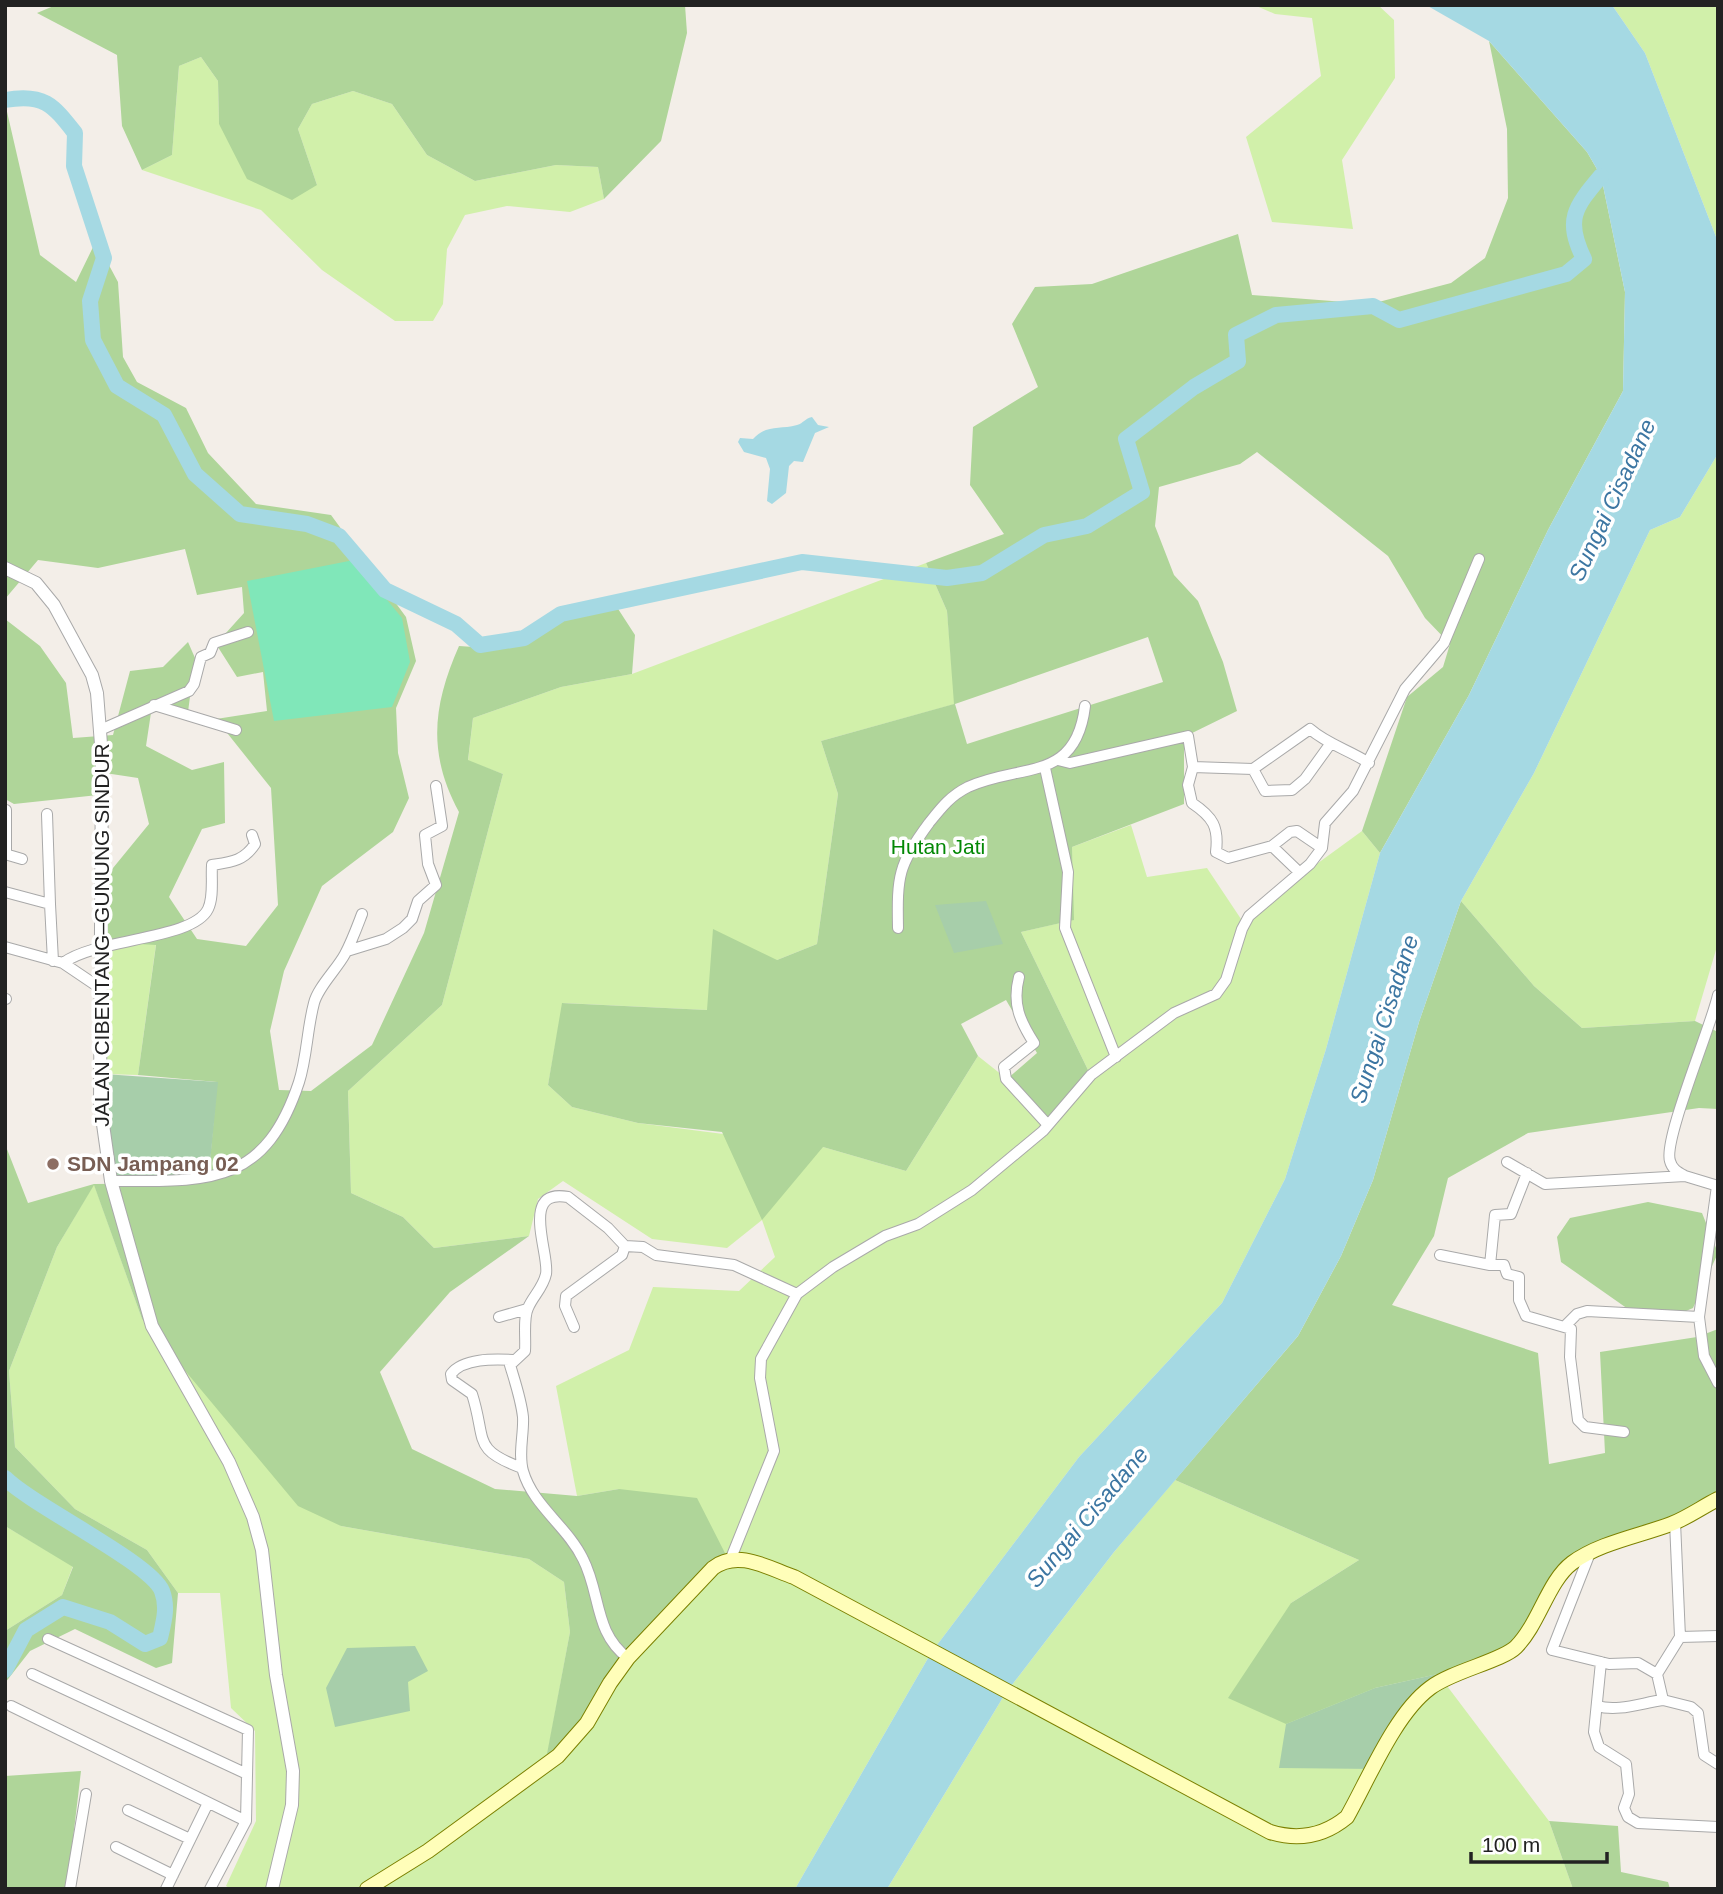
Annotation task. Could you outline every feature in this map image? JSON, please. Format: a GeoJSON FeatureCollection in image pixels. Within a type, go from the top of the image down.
{"type":"FeatureCollection","features":[{"type":"Feature","properties":{"kind":"main road"},"geometry":{"type":"LineString","coordinates":[[367,1889],[428,1851],[558,1756],[587,1723],[628,1658],[713,1568],[731,1558],[750,1561],[794,1577],[1060,1721],[1270,1832],[1287,1838],[1322,1833],[1347,1817],[1403,1719],[1429,1688],[1455,1673],[1514,1649],[1531,1628],[1564,1571],[1590,1553],[1675,1522],[1718,1499]]}},
{"type":"Feature","properties":{"kind":"street"},"geometry":{"type":"LineString","coordinates":[[731,1558],[774,1451],[760,1378],[761,1359],[797,1294],[843,1261],[885,1236],[918,1224],[972,1190],[1048,1125],[1091,1075],[1174,1013],[1216,994],[1226,980],[1242,929],[1249,916],[1322,848],[1325,823],[1353,791],[1405,689],[1444,643],[1479,559]]}},
{"type":"Feature","properties":{"kind":"street","name":"JALAN CIBENTANG–GUNUNG SINDUR"},"geometry":{"type":"LineString","coordinates":[[5,568],[36,583],[54,605],[92,675],[100,730],[100,1109],[111,1181],[152,1326],[229,1462],[253,1517],[262,1550],[276,1675],[293,1772],[292,1805],[272,1889]]}},
{"type":"Feature","properties":{"kind":"street"},"geometry":{"type":"LineString","coordinates":[[100,730],[189,691],[194,684],[201,657],[210,653],[214,643],[248,632]]}},
{"type":"Feature","properties":{"kind":"street"},"geometry":{"type":"LineString","coordinates":[[154,705],[236,730]]}},
{"type":"Feature","properties":{"kind":"street"},"geometry":{"type":"LineString","coordinates":[[898,928],[897,891],[905,855],[948,798],[970,786],[1045,768],[1058,760],[1077,738],[1084,706]]}},
{"type":"Feature","properties":{"kind":"street"},"geometry":{"type":"LineString","coordinates":[[1194,767],[1254,769],[1310,729],[1368,762]]}},
{"type":"Feature","properties":{"kind":"street"},"geometry":{"type":"LineString","coordinates":[[1058,760],[1070,763],[1188,736],[1194,767],[1188,785],[1192,803],[1210,815],[1218,832],[1216,852],[1227,858],[1272,846],[1290,832],[1297,831],[1322,848]]}},
{"type":"Feature","properties":{"kind":"street"},"geometry":{"type":"LineString","coordinates":[[1254,769],[1265,791],[1292,790],[1305,779],[1331,743]]}},
{"type":"Feature","properties":{"kind":"street"},"geometry":{"type":"LineString","coordinates":[[1045,768],[1068,872],[1066,928],[1116,1058]]}},
{"type":"Feature","properties":{"kind":"street"},"geometry":{"type":"LineString","coordinates":[[347,951],[386,939],[403,928],[412,919],[418,901],[436,885],[428,864],[425,835],[442,826],[436,786]]}},
{"type":"Feature","properties":{"kind":"street"},"geometry":{"type":"LineString","coordinates":[[6,810],[6,854],[22,859]]}},
{"type":"Feature","properties":{"kind":"street"},"geometry":{"type":"LineString","coordinates":[[47,814],[50,904],[58,962]]}},
{"type":"Feature","properties":{"kind":"street"},"geometry":{"type":"LineString","coordinates":[[58,962],[101,946],[170,931],[199,919],[208,910],[210,902],[212,865],[235,861],[248,855],[255,844],[252,835]]}},
{"type":"Feature","properties":{"kind":"street"},"geometry":{"type":"LineString","coordinates":[[1272,846],[1299,872]]}},
{"type":"Feature","properties":{"kind":"street"},"geometry":{"type":"LineString","coordinates":[[5,892],[50,904]]}},
{"type":"Feature","properties":{"kind":"street"},"geometry":{"type":"LineString","coordinates":[[111,1181],[206,1180],[229,1173],[258,1152],[283,1119],[300,1081],[314,999],[347,951],[362,914]]}},
{"type":"Feature","properties":{"kind":"street"},"geometry":{"type":"LineString","coordinates":[[5,947],[58,962],[100,988]]}},
{"type":"Feature","properties":{"kind":"street"},"geometry":{"type":"LineString","coordinates":[[1019,977],[1015,993],[1018,1018],[1034,1043],[1004,1067],[1006,1079],[1048,1125]]}},
{"type":"Feature","properties":{"kind":"street"},"geometry":{"type":"LineString","coordinates":[[1718,996],[1712,1024],[1670,1139],[1669,1160],[1674,1170],[1685,1176],[1718,1186],[1699,1317],[1704,1356],[1718,1383]]}},
{"type":"Feature","properties":{"kind":"street"},"geometry":{"type":"LineString","coordinates":[[1507,1162],[1545,1184],[1685,1176]]}},
{"type":"Feature","properties":{"kind":"street"},"geometry":{"type":"LineString","coordinates":[[1490,1265],[1495,1215],[1511,1214],[1527,1173]]}},
{"type":"Feature","properties":{"kind":"street"},"geometry":{"type":"LineString","coordinates":[[522,1468],[487,1452],[472,1394],[452,1380],[451,1374],[457,1367],[469,1363],[513,1360],[521,1357],[525,1351],[527,1309],[538,1295],[546,1274],[546,1258],[538,1230],[541,1209],[553,1198],[568,1197],[608,1228],[625,1246],[643,1247],[656,1255],[734,1265],[797,1294]]}},
{"type":"Feature","properties":{"kind":"street"},"geometry":{"type":"LineString","coordinates":[[574,1326],[565,1306],[566,1296],[622,1255],[625,1246]]}},
{"type":"Feature","properties":{"kind":"street"},"geometry":{"type":"LineString","coordinates":[[1440,1255],[1490,1265],[1504,1265],[1507,1274],[1519,1277],[1518,1300],[1526,1316],[1566,1325],[1572,1334],[1570,1357],[1578,1420],[1585,1427],[1624,1432]]}},
{"type":"Feature","properties":{"kind":"street"},"geometry":{"type":"LineString","coordinates":[[499,1317],[527,1309]]}},
{"type":"Feature","properties":{"kind":"street"},"geometry":{"type":"LineString","coordinates":[[1566,1325],[1577,1314],[1587,1311],[1699,1317]]}},
{"type":"Feature","properties":{"kind":"street"},"geometry":{"type":"LineString","coordinates":[[513,1360],[510,1365],[523,1419],[522,1468],[532,1493],[569,1535],[584,1559],[605,1631],[613,1647],[628,1658]]}},
{"type":"Feature","properties":{"kind":"street"},"geometry":{"type":"LineString","coordinates":[[1663,1700],[1657,1674],[1680,1637],[1675,1522]]}},
{"type":"Feature","properties":{"kind":"street"},"geometry":{"type":"LineString","coordinates":[[1590,1553],[1552,1650],[1601,1662],[1638,1663],[1657,1674]]}},
{"type":"Feature","properties":{"kind":"street"},"geometry":{"type":"LineString","coordinates":[[1680,1637],[1718,1636]]}},
{"type":"Feature","properties":{"kind":"street"},"geometry":{"type":"LineString","coordinates":[[48,1639],[248,1730],[246,1821],[211,1889]]}},
{"type":"Feature","properties":{"kind":"street"},"geometry":{"type":"LineString","coordinates":[[1601,1662],[1594,1732],[1599,1747],[1626,1764],[1629,1794],[1625,1808],[1628,1817],[1638,1824],[1718,1826]]}},
{"type":"Feature","properties":{"kind":"street"},"geometry":{"type":"LineString","coordinates":[[32,1674],[247,1774]]}},
{"type":"Feature","properties":{"kind":"street"},"geometry":{"type":"LineString","coordinates":[[1597,1706],[1613,1710],[1634,1703],[1663,1700],[1691,1707],[1698,1713],[1704,1755],[1718,1764]]}},
{"type":"Feature","properties":{"kind":"street"},"geometry":{"type":"LineString","coordinates":[[11,1706],[246,1821]]}},
{"type":"Feature","properties":{"kind":"street"},"geometry":{"type":"LineString","coordinates":[[70,1889],[86,1794]]}},
{"type":"Feature","properties":{"kind":"street"},"geometry":{"type":"LineString","coordinates":[[166,1889],[208,1803]]}},
{"type":"Feature","properties":{"kind":"street"},"geometry":{"type":"LineString","coordinates":[[128,1810],[190,1839]]}},
{"type":"Feature","properties":{"kind":"street"},"geometry":{"type":"LineString","coordinates":[[116,1847],[173,1875]]}},
{"type":"Feature","properties":{"kind":"green space"},"geometry":{"type":"Polygon","coordinates":[[[56,5],[685,5],[687,33],[661,141],[604,199],[598,167],[556,165],[475,181],[427,155],[392,104],[353,91],[312,104],[298,129],[317,185],[292,200],[247,179],[219,124],[218,81],[201,57],[179,66],[172,155],[142,170],[122,126],[117,55],[37,13],[56,5]]]}},
{"type":"Feature","properties":{"kind":"green space"},"geometry":{"type":"Polygon","coordinates":[[[1254,5],[1378,5],[1394,20],[1395,78],[1342,160],[1353,229],[1272,222],[1246,137],[1321,76],[1312,18],[1275,14],[1254,5]]]}},
{"type":"Feature","properties":{"kind":"green space"},"geometry":{"type":"Polygon","coordinates":[[[1612,5],[1718,5],[1718,242],[1645,53],[1612,5]]]}},
{"type":"Feature","properties":{"kind":"green space","name":"Hutan Jati"},"geometry":{"type":"Polygon","coordinates":[[[1489,41],[1587,152],[1601,176],[1625,292],[1623,391],[1548,530],[1469,695],[1380,853],[1362,831],[1407,697],[1443,667],[1450,644],[1425,618],[1388,556],[1257,452],[1240,464],[1159,487],[1155,526],[1174,575],[1198,601],[1223,662],[1237,711],[1184,737],[1184,804],[1072,847],[1074,920],[1021,932],[1088,1070],[1044,1124],[1007,1079],[1037,1053],[1006,1000],[961,1024],[978,1056],[906,1171],[823,1147],[762,1220],[722,1132],[638,1123],[572,1107],[548,1085],[562,1003],[707,1010],[713,929],[777,960],[817,944],[838,794],[821,741],[954,704],[947,611],[926,563],[1004,534],[970,485],[973,427],[1038,387],[1012,324],[1035,287],[1092,284],[1238,234],[1252,295],[1371,304],[1451,283],[1485,258],[1508,198],[1507,129],[1489,41]],[[1148,637],[955,704],[967,744],[1163,682],[1148,637]]]}},
{"type":"Feature","properties":{"kind":"green space"},"geometry":{"type":"Polygon","coordinates":[[[201,57],[218,81],[219,124],[317,185],[298,129],[312,104],[353,91],[392,104],[427,155],[475,181],[556,165],[598,167],[604,199],[570,212],[507,206],[465,215],[447,249],[443,304],[433,321],[395,321],[322,270],[261,210],[142,170],[172,155],[179,66],[201,57]]]}},
{"type":"Feature","properties":{"kind":"green space"},"geometry":{"type":"Polygon","coordinates":[[[5,103],[40,255],[76,282],[96,241],[118,282],[123,357],[137,382],[186,408],[208,453],[256,504],[331,515],[406,617],[416,661],[396,708],[398,753],[409,798],[393,832],[322,886],[284,971],[270,1031],[279,1090],[311,1091],[372,1045],[424,933],[459,812],[442,769],[437,729],[444,689],[459,646],[489,648],[571,605],[611,598],[635,635],[632,674],[561,687],[473,718],[468,760],[503,774],[442,1005],[348,1091],[351,1193],[403,1217],[434,1248],[529,1236],[450,1292],[380,1372],[412,1449],[495,1489],[577,1496],[619,1489],[697,1498],[727,1557],[546,1759],[570,1632],[564,1582],[529,1559],[341,1526],[298,1506],[142,1319],[94,1185],[57,1247],[9,1371],[15,1447],[75,1509],[147,1550],[178,1593],[172,1663],[156,1668],[75,1629],[30,1651],[5,1683],[5,1631],[62,1595],[73,1567],[5,1526],[5,1144],[28,1203],[94,1184],[208,1183],[217,1082],[138,1075],[156,945],[106,942],[104,879],[149,824],[138,778],[105,773],[98,795],[14,804],[5,799],[5,619],[40,646],[66,683],[73,738],[113,735],[130,671],[163,667],[188,642],[195,658],[188,712],[152,706],[146,746],[192,770],[224,762],[225,823],[202,829],[169,897],[197,939],[246,946],[278,905],[271,788],[216,719],[267,711],[263,672],[237,677],[216,644],[244,613],[242,587],[197,595],[185,549],[98,568],[38,560],[5,599],[5,103]]]}},
{"type":"Feature","properties":{"kind":"green space"},"geometry":{"type":"Polygon","coordinates":[[[1718,445],[1718,943],[1695,1021],[1582,1028],[1534,986],[1461,901],[1534,773],[1650,530],[1680,517],[1716,457],[1718,445]]]}},
{"type":"Feature","properties":{"kind":"green space"},"geometry":{"type":"Polygon","coordinates":[[[354,560],[402,618],[410,662],[392,707],[274,721],[247,581],[354,560]]]}},
{"type":"Feature","properties":{"kind":"green space"},"geometry":{"type":"Polygon","coordinates":[[[926,563],[947,611],[955,704],[821,741],[838,794],[817,944],[777,960],[707,1010],[563,1003],[548,1085],[572,1107],[638,1123],[823,1147],[906,1171],[978,1056],[1007,1079],[1088,1070],[1021,932],[1073,920],[1072,847],[1131,825],[1147,877],[1207,868],[1241,919],[1362,831],[1380,853],[1326,1049],[1285,1179],[1222,1303],[1079,1457],[931,1653],[795,1889],[231,1889],[226,1886],[256,1821],[255,1731],[231,1708],[220,1593],[178,1593],[147,1550],[75,1509],[15,1447],[9,1371],[57,1247],[94,1184],[142,1319],[341,1526],[529,1559],[564,1582],[570,1632],[547,1757],[619,1489],[577,1496],[556,1386],[629,1350],[653,1287],[739,1291],[775,1257],[762,1220],[727,1248],[652,1239],[563,1181],[538,1199],[529,1236],[434,1248],[403,1217],[351,1193],[348,1091],[442,1005],[503,774],[468,761],[473,718],[561,687],[632,674],[926,563]]]}},
{"type":"Feature","properties":{"kind":"green space"},"geometry":{"type":"Polygon","coordinates":[[[986,901],[1003,944],[954,953],[935,905],[986,901]]]}},
{"type":"Feature","properties":{"kind":"green space"},"geometry":{"type":"Polygon","coordinates":[[[1461,901],[1534,986],[1582,1028],[1695,1021],[1718,1032],[1718,1109],[1699,1108],[1528,1133],[1448,1178],[1434,1236],[1392,1305],[1538,1353],[1549,1464],[1605,1453],[1600,1352],[1697,1337],[1718,1329],[1718,1495],[1688,1512],[1574,1559],[1537,1625],[1508,1647],[1438,1674],[1375,1688],[1286,1724],[1228,1698],[1291,1603],[1359,1560],[1175,1480],[1298,1336],[1341,1256],[1373,1180],[1419,1022],[1461,901]]]}},
{"type":"Feature","properties":{"kind":"green space"},"geometry":{"type":"Polygon","coordinates":[[[106,942],[156,944],[138,1075],[104,1074],[106,942]]]}},
{"type":"Feature","properties":{"kind":"green space"},"geometry":{"type":"Polygon","coordinates":[[[104,1074],[218,1082],[208,1183],[115,1178],[103,1093],[104,1074]]]}},
{"type":"Feature","properties":{"kind":"green space"},"geometry":{"type":"Polygon","coordinates":[[[1648,1202],[1702,1213],[1718,1253],[1693,1308],[1667,1319],[1628,1309],[1561,1262],[1557,1237],[1570,1218],[1648,1202]]]}},
{"type":"Feature","properties":{"kind":"green space"},"geometry":{"type":"Polygon","coordinates":[[[1175,1480],[1359,1560],[1291,1603],[1375,1688],[1438,1674],[1549,1821],[1573,1889],[887,1889],[1005,1694],[1114,1552],[1175,1480]]]}},
{"type":"Feature","properties":{"kind":"green space"},"geometry":{"type":"Polygon","coordinates":[[[5,1526],[73,1566],[62,1595],[5,1631],[5,1526]]]}},
{"type":"Feature","properties":{"kind":"green space"},"geometry":{"type":"Polygon","coordinates":[[[415,1646],[428,1671],[408,1682],[410,1711],[335,1727],[326,1688],[347,1648],[415,1646]]]}},
{"type":"Feature","properties":{"kind":"green space"},"geometry":{"type":"Polygon","coordinates":[[[1438,1674],[1408,1713],[1376,1769],[1279,1768],[1286,1724],[1375,1688],[1438,1674]]]}},
{"type":"Feature","properties":{"kind":"green space"},"geometry":{"type":"Polygon","coordinates":[[[81,1771],[67,1889],[5,1889],[5,1776],[81,1771]]]}},
{"type":"Feature","properties":{"kind":"green space"},"geometry":{"type":"Polygon","coordinates":[[[1549,1821],[1618,1826],[1621,1872],[1668,1882],[1670,1889],[1573,1889],[1549,1821]]]}},
{"type":"Feature","properties":{"kind":"water","name":"Sungai Cisadane"},"geometry":{"type":"Polygon","coordinates":[[[1426,5],[1612,5],[1645,53],[1718,242],[1716,457],[1680,517],[1650,530],[1534,773],[1461,901],[1419,1022],[1373,1180],[1341,1256],[1298,1336],[1114,1552],[1005,1694],[887,1889],[795,1889],[931,1653],[1079,1457],[1222,1303],[1285,1179],[1326,1049],[1380,853],[1469,695],[1548,530],[1623,391],[1625,292],[1601,176],[1587,152],[1489,41],[1426,5]]]}},
{"type":"Feature","properties":{"kind":"water"},"geometry":{"type":"Polygon","coordinates":[[[812,417],[818,425],[829,427],[815,433],[803,462],[794,461],[789,466],[786,493],[772,504],[767,501],[770,469],[766,458],[744,452],[738,442],[740,438],[753,439],[763,431],[797,425],[812,417]]]}},
{"type":"Feature","properties":{"kind":"waterway"},"geometry":{"type":"LineString","coordinates":[[5,100],[29,98],[46,103],[75,133],[74,166],[104,258],[90,301],[93,340],[117,386],[164,415],[195,474],[240,514],[307,524],[339,536],[385,590],[456,624],[480,645],[524,638],[561,614],[802,562],[947,578],[982,573],[1044,535],[1087,526],[1142,492],[1126,439],[1194,387],[1238,361],[1236,335],[1276,315],[1373,306],[1399,320],[1566,274],[1584,259],[1575,234],[1575,215],[1584,197],[1601,176]]}},
{"type":"Feature","properties":{"kind":"waterway"},"geometry":{"type":"LineString","coordinates":[[5,1478],[40,1504],[137,1565],[162,1591],[165,1608],[160,1638],[145,1644],[110,1622],[63,1607],[26,1630],[5,1670]]}},
{"type":"Feature","properties":{"kind":"place","name":"SDN Jampang 02"},"geometry":{"type":"Point","coordinates":[53,1164]}}]}
